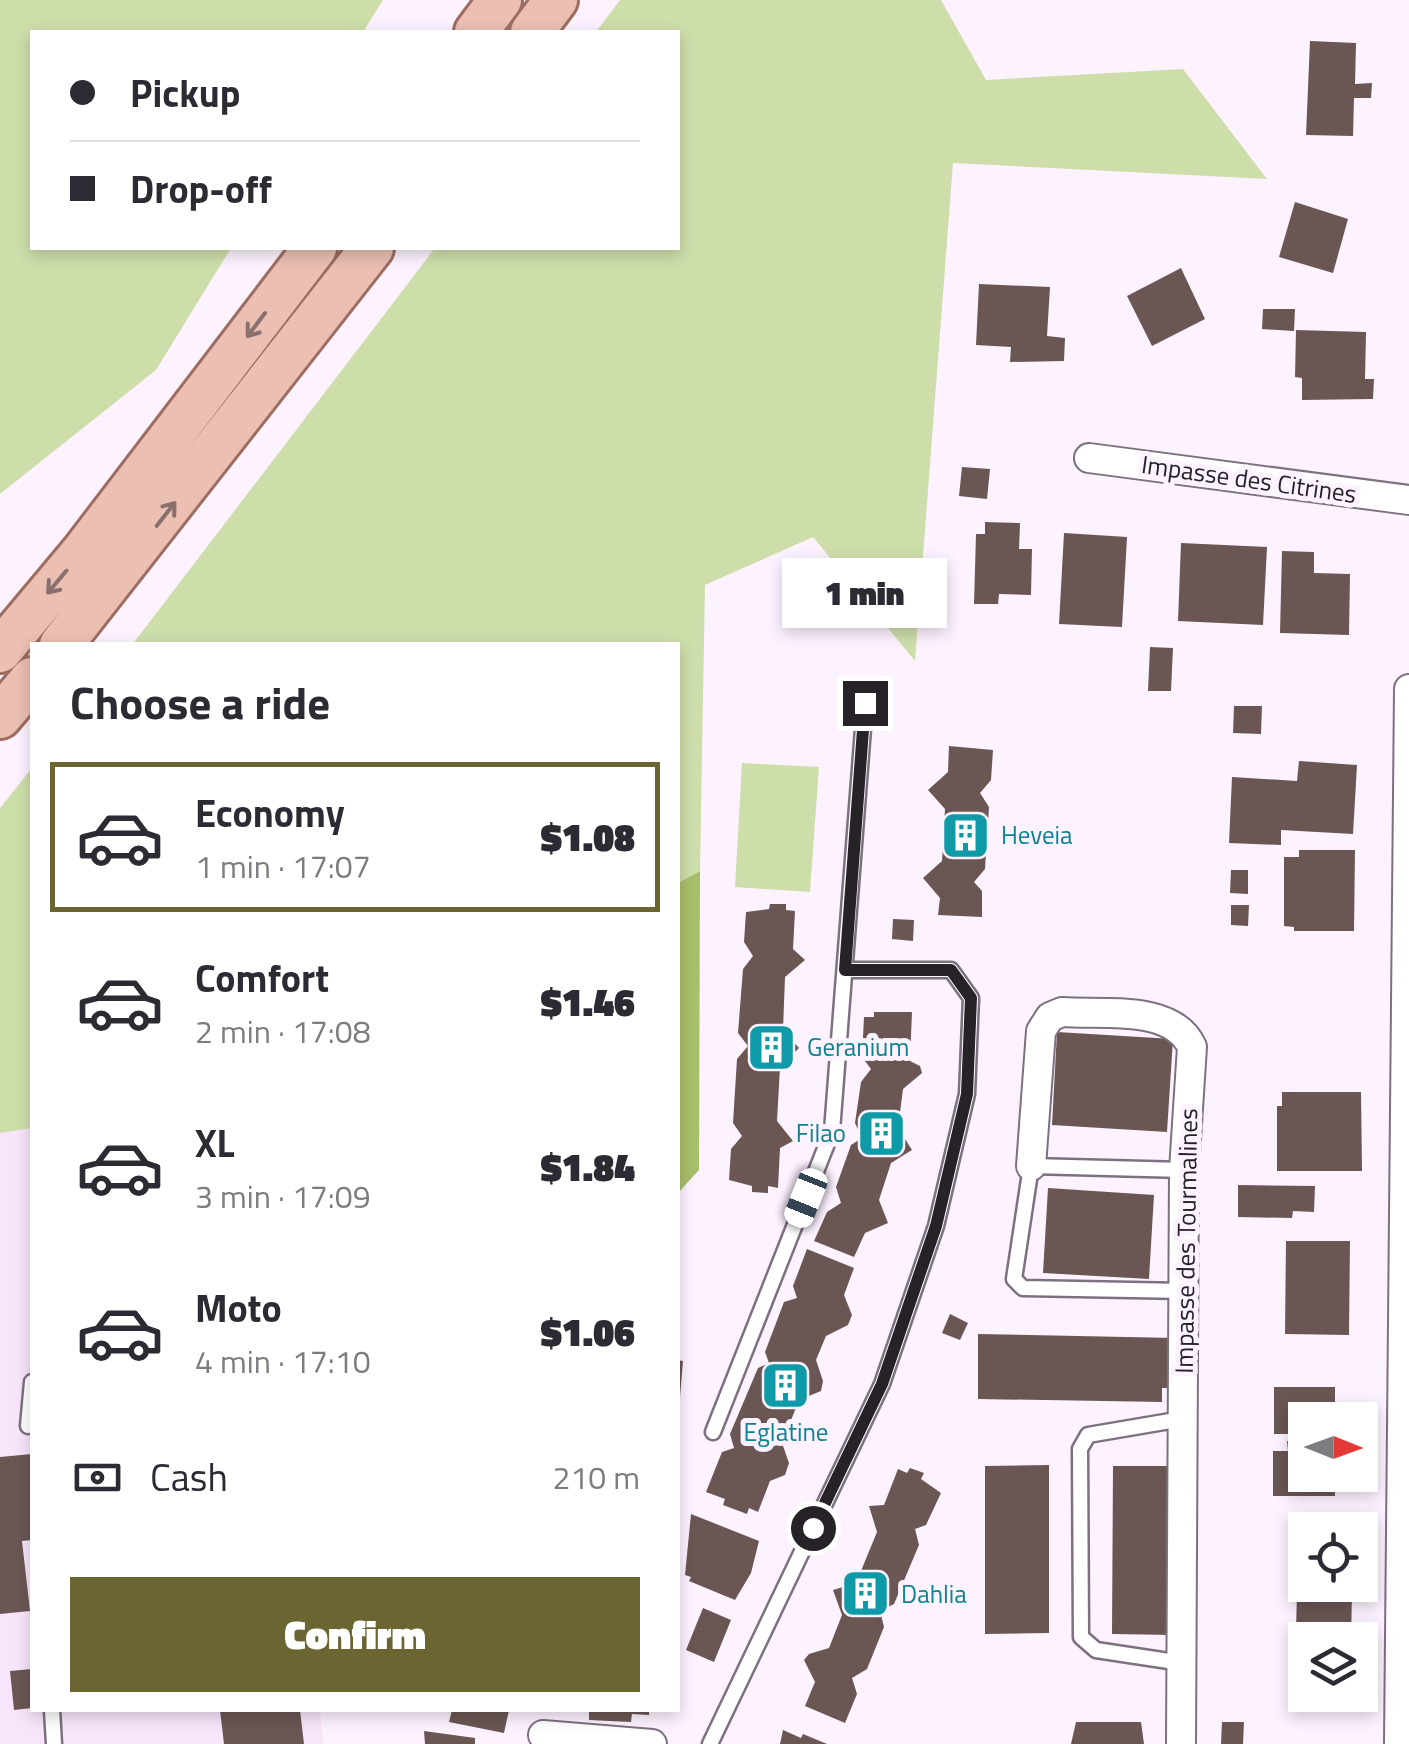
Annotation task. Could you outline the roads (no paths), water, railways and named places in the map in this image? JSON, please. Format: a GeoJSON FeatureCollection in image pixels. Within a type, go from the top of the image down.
{"type":"FeatureCollection","features":[{"type":"Feature","properties":{"kind":"main road"},"geometry":{"type":"LineString","coordinates":[[478,30],[500,0]]}},
{"type":"Feature","properties":{"kind":"main road"},"geometry":{"type":"LineString","coordinates":[[534,30],[556,0]]}},
{"type":"Feature","properties":{"kind":"main road"},"geometry":{"type":"LineString","coordinates":[[0,651],[82,553],[313,250]]}},
{"type":"Feature","properties":{"kind":"main road"},"geometry":{"type":"LineString","coordinates":[[63,642],[370,250]]}},
{"type":"Feature","properties":{"kind":"main road"},"geometry":{"type":"LineString","coordinates":[[0,716],[30,681]]}},
{"type":"Feature","properties":{"kind":"street","name":"Impasse des Citrines"},"geometry":{"type":"LineString","coordinates":[[1089,458],[1409,500]]}},
{"type":"Feature","properties":{"kind":"street"},"geometry":{"type":"LineString","coordinates":[[1399,1744],[1404,1702],[1409,689]]}},
{"type":"Feature","properties":{"kind":"street","name":"Impasse des Tourmalines"},"geometry":{"type":"LineString","coordinates":[[1031,1166],[1040,1031],[1050,1017],[1062,1012],[1170,1020],[1185,1032],[1192,1047],[1184,1170],[1182,1744]]}},
{"type":"Feature","properties":{"kind":"street"},"geometry":{"type":"LineString","coordinates":[[543,1730],[652,1744]]}},
{"type":"Feature","properties":{"kind":"lane"},"geometry":{"type":"LineString","coordinates":[[713,1432],[832,1131],[865,703]]}},
{"type":"Feature","properties":{"kind":"lane"},"geometry":{"type":"LineString","coordinates":[[710,1744],[882,1384],[936,1226],[967,1094],[971,998],[951,970],[845,970]]}},
{"type":"Feature","properties":{"kind":"lane"},"geometry":{"type":"LineString","coordinates":[[1184,1170],[1031,1166],[1014,1278],[1023,1288],[1185,1291]]}},
{"type":"Feature","properties":{"kind":"lane"},"geometry":{"type":"LineString","coordinates":[[28,1426],[30,1404]]}},
{"type":"Feature","properties":{"kind":"lane"},"geometry":{"type":"LineString","coordinates":[[1182,1419],[1088,1435],[1080,1449],[1081,1636],[1096,1650],[1182,1663]]}},
{"type":"Feature","properties":{"kind":"lane"},"geometry":{"type":"LineString","coordinates":[[52,1712],[54,1744]]}},
{"type":"Feature","properties":{"kind":"place","name":"Heveia"},"geometry":{"type":"Point","coordinates":[966,835]}},
{"type":"Feature","properties":{"kind":"place","name":"Geranium"},"geometry":{"type":"Point","coordinates":[772,1047]}},
{"type":"Feature","properties":{"kind":"place","name":"Filao"},"geometry":{"type":"Point","coordinates":[881,1133]}},
{"type":"Feature","properties":{"kind":"place","name":"Eglatine"},"geometry":{"type":"Point","coordinates":[786,1386]}},
{"type":"Feature","properties":{"kind":"place","name":"Dahlia"},"geometry":{"type":"Point","coordinates":[866,1594]}}]}
